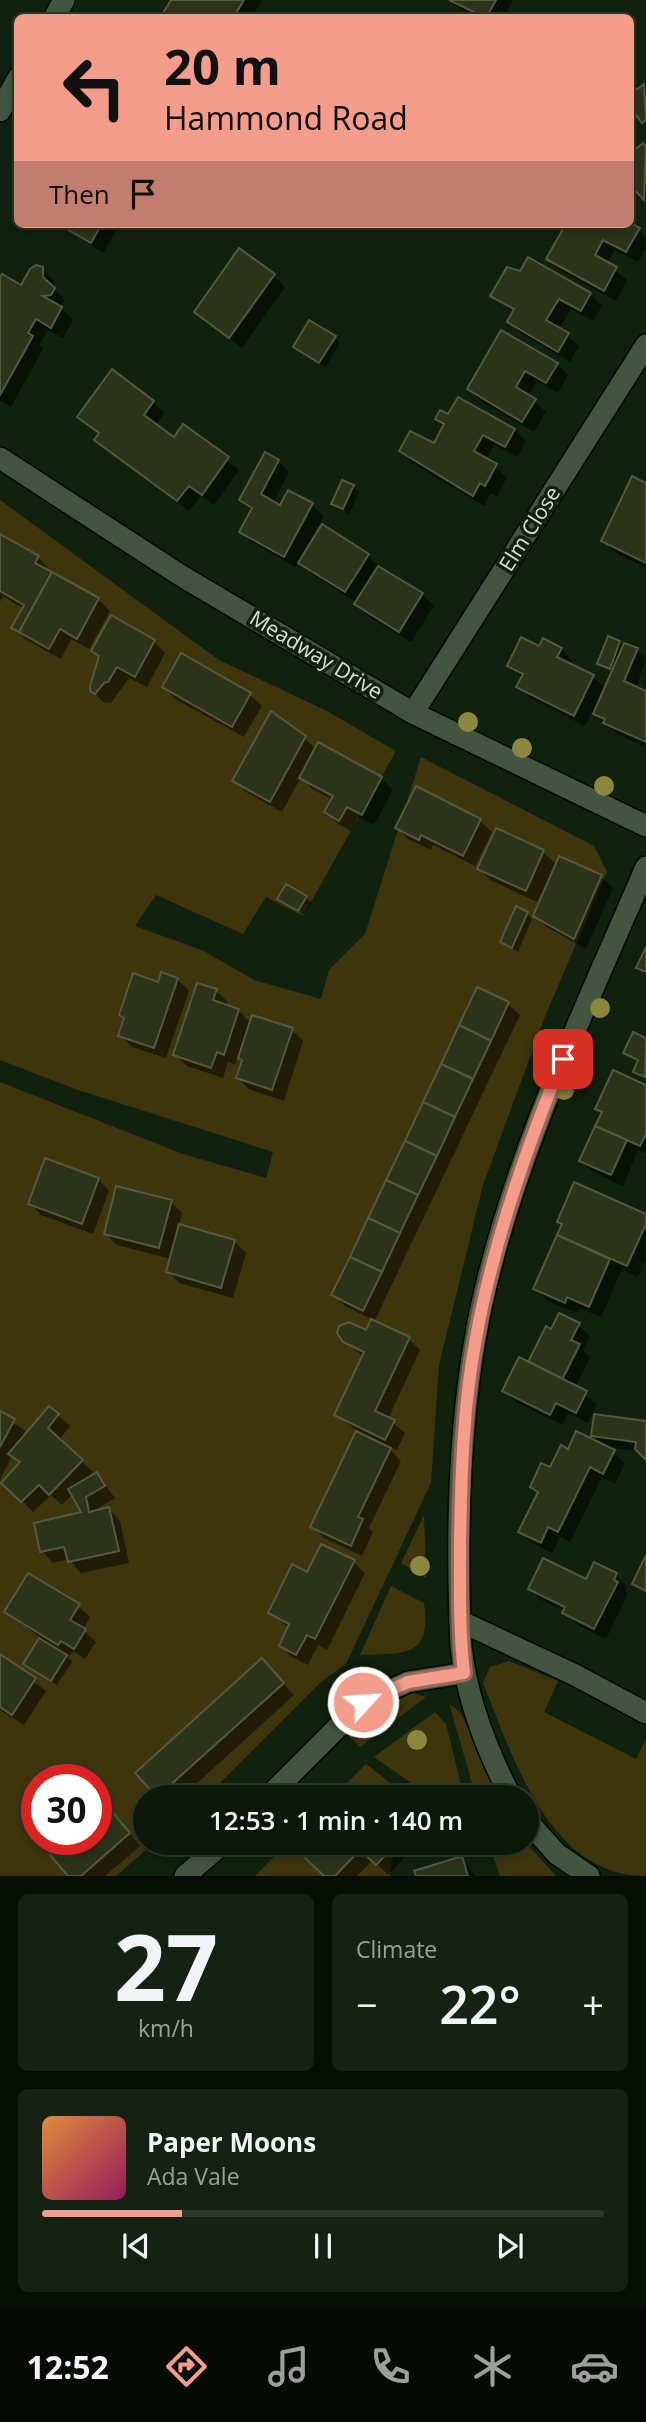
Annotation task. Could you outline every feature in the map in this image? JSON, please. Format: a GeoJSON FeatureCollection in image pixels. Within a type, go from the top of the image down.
{"type":"FeatureCollection","features":[{"type":"Feature","properties":{"kind":"street"},"geometry":{"type":"LineString","coordinates":[[0,111],[14,85]]}},
{"type":"Feature","properties":{"kind":"street","name":"Elm Close"},"geometry":{"type":"LineString","coordinates":[[413,713],[646,345]]}},
{"type":"Feature","properties":{"kind":"street","name":"Meadway Drive"},"geometry":{"type":"LineString","coordinates":[[0,458],[180,575],[413,713],[646,826]]}},
{"type":"Feature","properties":{"kind":"street"},"geometry":{"type":"LineString","coordinates":[[506,1785],[481,1727],[464,1673],[460,1621],[461,1486],[467,1405],[486,1287],[550,1089],[646,867]]}},
{"type":"Feature","properties":{"kind":"street"},"geometry":{"type":"LineString","coordinates":[[460,1621],[575,1675],[646,1713]]}},
{"type":"Feature","properties":{"kind":"street"},"geometry":{"type":"LineString","coordinates":[[280,1785],[363,1702],[408,1682],[464,1673]]}},
{"type":"Feature","properties":{"kind":"street"},"geometry":{"type":"LineString","coordinates":[[539,1834],[557,1854],[589,1876]]}},
{"type":"Feature","properties":{"kind":"street"},"geometry":{"type":"LineString","coordinates":[[184,1876],[209,1855]]}},
{"type":"Feature","properties":{"kind":"shaded area"},"geometry":{"type":"Polygon","coordinates":[[[0,500],[219,660],[327,711],[396,751],[303,916],[266,897],[243,934],[156,895],[135,926],[204,951],[254,980],[321,999],[329,970],[365,934],[421,757],[594,846],[607,872],[546,1014],[483,1185],[439,1365],[431,1483],[346,1664],[321,1682],[218,1785],[133,1785],[133,1855],[140,1855],[116,1876],[0,1876],[0,1082],[183,1154],[266,1178],[273,1152],[75,1089],[0,1060],[0,500]]]}},
{"type":"Feature","properties":{"kind":"shaded area"},"geometry":{"type":"Polygon","coordinates":[[[424,1515],[426,1578],[401,1563],[424,1515]]]}},
{"type":"Feature","properties":{"kind":"shaded area"},"geometry":{"type":"Polygon","coordinates":[[[391,1586],[424,1603],[425,1621],[419,1644],[401,1652],[360,1655],[391,1586]]]}},
{"type":"Feature","properties":{"kind":"shaded area"},"geometry":{"type":"Polygon","coordinates":[[[509,1661],[558,1681],[544,1712],[636,1759],[646,1739],[646,1876],[612,1871],[584,1856],[560,1834],[539,1807],[539,1785],[527,1785],[522,1777],[483,1683],[490,1667],[509,1661]]]}},
{"type":"Feature","properties":{"kind":"shaded area"},"geometry":{"type":"Polygon","coordinates":[[[413,1693],[426,1697],[360,1747],[343,1731],[382,1703],[413,1693]]]}},
{"type":"Feature","properties":{"kind":"shaded area"},"geometry":{"type":"Polygon","coordinates":[[[449,1703],[461,1713],[494,1785],[473,1785],[449,1703]]]}},
{"type":"Feature","properties":{"kind":"shaded area"},"geometry":{"type":"Polygon","coordinates":[[[435,1712],[446,1724],[461,1785],[414,1785],[374,1757],[435,1712]]]}},
{"type":"Feature","properties":{"kind":"shaded area"},"geometry":{"type":"Polygon","coordinates":[[[366,1764],[393,1785],[345,1785],[366,1764]]]}},
{"type":"Feature","properties":{"kind":"shaded area"},"geometry":{"type":"Polygon","coordinates":[[[276,1855],[393,1855],[390,1876],[255,1876],[276,1855]]]}},
{"type":"Feature","properties":{"kind":"shaded area"},"geometry":{"type":"Polygon","coordinates":[[[493,1855],[537,1855],[556,1876],[500,1876],[493,1855]]]}},
{"type":"Feature","properties":{"kind":"building"},"geometry":{"type":"Polygon","coordinates":[[[171,0],[244,0],[235,14],[162,14],[171,0]]]}},
{"type":"Feature","properties":{"kind":"building"},"geometry":{"type":"Polygon","coordinates":[[[449,0],[496,0],[488,14],[478,14],[449,0]]]}},
{"type":"Feature","properties":{"kind":"building"},"geometry":{"type":"Polygon","coordinates":[[[644,84],[646,120],[642,123],[634,112],[634,91],[644,84]]]}},
{"type":"Feature","properties":{"kind":"building"},"geometry":{"type":"Polygon","coordinates":[[[643,143],[646,147],[644,200],[634,189],[634,151],[643,143]]]}},
{"type":"Feature","properties":{"kind":"building"},"geometry":{"type":"Polygon","coordinates":[[[634,224],[640,228],[626,252],[603,240],[595,255],[617,267],[604,291],[546,259],[563,229],[560,228],[634,228],[634,224]]]}},
{"type":"Feature","properties":{"kind":"building"},"geometry":{"type":"Polygon","coordinates":[[[65,228],[100,228],[91,243],[65,228]]]}},
{"type":"Feature","properties":{"kind":"building"},"geometry":{"type":"Polygon","coordinates":[[[239,248],[275,274],[229,338],[194,312],[239,248]]]}},
{"type":"Feature","properties":{"kind":"building"},"geometry":{"type":"Polygon","coordinates":[[[528,257],[591,293],[581,311],[559,299],[546,320],[569,333],[558,352],[507,322],[514,309],[490,296],[507,267],[520,271],[528,257]]]}},
{"type":"Feature","properties":{"kind":"building"},"geometry":{"type":"Polygon","coordinates":[[[36,265],[43,267],[43,277],[55,288],[51,295],[43,296],[62,307],[51,328],[36,319],[28,333],[33,336],[0,395],[0,278],[2,274],[21,285],[30,269],[36,265]]]}},
{"type":"Feature","properties":{"kind":"building"},"geometry":{"type":"Polygon","coordinates":[[[309,320],[336,336],[319,363],[293,347],[309,320]]]}},
{"type":"Feature","properties":{"kind":"building"},"geometry":{"type":"Polygon","coordinates":[[[501,330],[558,363],[546,383],[525,371],[516,387],[536,399],[522,422],[467,389],[501,330]]]}},
{"type":"Feature","properties":{"kind":"building"},"geometry":{"type":"Polygon","coordinates":[[[112,369],[154,401],[144,415],[174,437],[183,424],[229,457],[202,495],[189,486],[177,501],[94,440],[99,433],[77,417],[112,369]]]}},
{"type":"Feature","properties":{"kind":"building"},"geometry":{"type":"Polygon","coordinates":[[[458,397],[515,429],[505,447],[483,435],[474,451],[497,464],[485,486],[480,483],[473,496],[399,451],[410,431],[434,443],[444,424],[435,419],[440,410],[448,414],[458,397]]]}},
{"type":"Feature","properties":{"kind":"building"},"geometry":{"type":"Polygon","coordinates":[[[265,452],[279,460],[261,494],[280,505],[288,490],[313,503],[284,557],[239,532],[252,508],[239,500],[265,452]]]}},
{"type":"Feature","properties":{"kind":"building"},"geometry":{"type":"Polygon","coordinates":[[[632,476],[646,483],[646,563],[601,541],[632,476]]]}},
{"type":"Feature","properties":{"kind":"building"},"geometry":{"type":"Polygon","coordinates":[[[342,480],[354,485],[343,509],[331,504],[342,480]]]}},
{"type":"Feature","properties":{"kind":"building"},"geometry":{"type":"Polygon","coordinates":[[[322,524],[369,554],[345,592],[298,563],[322,524]]]}},
{"type":"Feature","properties":{"kind":"building"},"geometry":{"type":"Polygon","coordinates":[[[0,534],[39,556],[35,563],[52,572],[19,632],[11,628],[24,605],[0,591],[0,534]]]}},
{"type":"Feature","properties":{"kind":"building"},"geometry":{"type":"Polygon","coordinates":[[[378,566],[423,593],[399,632],[354,604],[378,566]]]}},
{"type":"Feature","properties":{"kind":"building"},"geometry":{"type":"Polygon","coordinates":[[[52,572],[99,598],[77,639],[60,629],[49,649],[19,632],[52,572]]]}},
{"type":"Feature","properties":{"kind":"building"},"geometry":{"type":"Polygon","coordinates":[[[111,615],[155,640],[135,677],[117,667],[108,682],[95,694],[90,691],[90,686],[99,656],[91,651],[111,615]]]}},
{"type":"Feature","properties":{"kind":"building"},"geometry":{"type":"Polygon","coordinates":[[[608,636],[620,641],[610,669],[597,664],[608,636]]]}},
{"type":"Feature","properties":{"kind":"building"},"geometry":{"type":"Polygon","coordinates":[[[521,637],[539,646],[543,638],[562,648],[557,657],[594,675],[574,716],[516,687],[523,674],[507,666],[521,637]]]}},
{"type":"Feature","properties":{"kind":"building"},"geometry":{"type":"Polygon","coordinates":[[[624,643],[638,648],[624,681],[646,691],[646,742],[603,723],[605,719],[593,714],[624,643]]]}},
{"type":"Feature","properties":{"kind":"building"},"geometry":{"type":"Polygon","coordinates":[[[181,653],[251,693],[232,727],[162,687],[181,653]]]}},
{"type":"Feature","properties":{"kind":"building"},"geometry":{"type":"Polygon","coordinates":[[[271,711],[306,736],[270,802],[232,781],[271,711]]]}},
{"type":"Feature","properties":{"kind":"building"},"geometry":{"type":"Polygon","coordinates":[[[318,742],[382,777],[362,815],[347,807],[339,821],[324,812],[333,796],[299,778],[318,742]]]}},
{"type":"Feature","properties":{"kind":"building"},"geometry":{"type":"Polygon","coordinates":[[[416,786],[481,819],[463,856],[421,835],[419,840],[395,828],[416,786]]]}},
{"type":"Feature","properties":{"kind":"building"},"geometry":{"type":"Polygon","coordinates":[[[496,828],[544,850],[526,891],[477,869],[496,828]]]}},
{"type":"Feature","properties":{"kind":"building"},"geometry":{"type":"Polygon","coordinates":[[[559,856],[602,875],[574,939],[533,916],[559,856]]]}},
{"type":"Feature","properties":{"kind":"building"},"geometry":{"type":"Polygon","coordinates":[[[286,884],[307,896],[298,911],[277,899],[286,884]]]}},
{"type":"Feature","properties":{"kind":"building"},"geometry":{"type":"Polygon","coordinates":[[[516,906],[528,912],[512,948],[500,942],[516,906]]]}},
{"type":"Feature","properties":{"kind":"building"},"geometry":{"type":"Polygon","coordinates":[[[646,947],[646,972],[636,968],[646,947]]]}},
{"type":"Feature","properties":{"kind":"building"},"geometry":{"type":"Polygon","coordinates":[[[161,972],[178,978],[154,1048],[118,1036],[124,1018],[119,1015],[133,973],[158,982],[161,972]]]}},
{"type":"Feature","properties":{"kind":"building"},"geometry":{"type":"Polygon","coordinates":[[[197,983],[217,989],[213,1000],[239,1009],[224,1055],[217,1052],[211,1068],[173,1055],[197,983]]]}},
{"type":"Feature","properties":{"kind":"building"},"geometry":{"type":"Polygon","coordinates":[[[477,987],[509,1002],[491,1041],[459,1025],[477,987]]]}},
{"type":"Feature","properties":{"kind":"building"},"geometry":{"type":"Polygon","coordinates":[[[252,1015],[293,1028],[272,1090],[236,1078],[242,1060],[238,1058],[252,1015]]]}},
{"type":"Feature","properties":{"kind":"building"},"geometry":{"type":"Polygon","coordinates":[[[459,1025],[491,1041],[473,1079],[441,1064],[459,1025]]]}},
{"type":"Feature","properties":{"kind":"building"},"geometry":{"type":"Polygon","coordinates":[[[633,1032],[646,1038],[645,1077],[633,1072],[638,1060],[623,1053],[633,1032]]]}},
{"type":"Feature","properties":{"kind":"building"},"geometry":{"type":"Polygon","coordinates":[[[441,1064],[473,1079],[455,1117],[423,1102],[441,1064]]]}},
{"type":"Feature","properties":{"kind":"building"},"geometry":{"type":"Polygon","coordinates":[[[613,1070],[646,1085],[646,1134],[640,1146],[595,1126],[602,1112],[595,1109],[613,1070]]]}},
{"type":"Feature","properties":{"kind":"building"},"geometry":{"type":"Polygon","coordinates":[[[423,1102],[455,1117],[437,1156],[405,1141],[423,1102]]]}},
{"type":"Feature","properties":{"kind":"building"},"geometry":{"type":"Polygon","coordinates":[[[595,1126],[627,1140],[611,1175],[579,1161],[595,1126]]]}},
{"type":"Feature","properties":{"kind":"building"},"geometry":{"type":"Polygon","coordinates":[[[405,1141],[437,1156],[418,1195],[386,1180],[405,1141]]]}},
{"type":"Feature","properties":{"kind":"building"},"geometry":{"type":"Polygon","coordinates":[[[45,1158],[99,1178],[82,1224],[28,1204],[45,1158]]]}},
{"type":"Feature","properties":{"kind":"building"},"geometry":{"type":"Polygon","coordinates":[[[386,1180],[418,1195],[400,1233],[368,1218],[386,1180]]]}},
{"type":"Feature","properties":{"kind":"building"},"geometry":{"type":"Polygon","coordinates":[[[574,1182],[646,1214],[646,1224],[627,1266],[557,1235],[562,1224],[557,1222],[574,1182]]]}},
{"type":"Feature","properties":{"kind":"building"},"geometry":{"type":"Polygon","coordinates":[[[116,1186],[172,1200],[159,1248],[104,1234],[116,1186]]]}},
{"type":"Feature","properties":{"kind":"building"},"geometry":{"type":"Polygon","coordinates":[[[368,1218],[400,1233],[382,1272],[350,1257],[368,1218]]]}},
{"type":"Feature","properties":{"kind":"building"},"geometry":{"type":"Polygon","coordinates":[[[179,1224],[235,1240],[221,1288],[166,1272],[179,1224]]]}},
{"type":"Feature","properties":{"kind":"building"},"geometry":{"type":"Polygon","coordinates":[[[557,1235],[610,1259],[589,1307],[567,1297],[565,1303],[533,1289],[557,1235]]]}},
{"type":"Feature","properties":{"kind":"building"},"geometry":{"type":"Polygon","coordinates":[[[350,1257],[382,1272],[363,1311],[331,1295],[350,1257]]]}},
{"type":"Feature","properties":{"kind":"building"},"geometry":{"type":"Polygon","coordinates":[[[559,1313],[580,1323],[571,1340],[580,1344],[562,1380],[528,1362],[546,1326],[551,1329],[559,1313]]]}},
{"type":"Feature","properties":{"kind":"building"},"geometry":{"type":"Polygon","coordinates":[[[371,1319],[410,1337],[375,1411],[395,1420],[385,1440],[334,1415],[364,1352],[343,1342],[337,1333],[339,1326],[349,1322],[366,1330],[371,1319]]]}},
{"type":"Feature","properties":{"kind":"building"},"geometry":{"type":"Polygon","coordinates":[[[519,1357],[587,1391],[576,1413],[556,1403],[550,1415],[502,1391],[519,1357]]]}},
{"type":"Feature","properties":{"kind":"building"},"geometry":{"type":"Polygon","coordinates":[[[49,1406],[59,1414],[48,1428],[83,1460],[49,1495],[39,1485],[21,1502],[1,1483],[20,1462],[8,1454],[49,1406]]]}},
{"type":"Feature","properties":{"kind":"building"},"geometry":{"type":"Polygon","coordinates":[[[0,1411],[15,1419],[0,1447],[0,1411]]]}},
{"type":"Feature","properties":{"kind":"building"},"geometry":{"type":"Polygon","coordinates":[[[594,1414],[646,1421],[646,1460],[635,1449],[636,1442],[591,1436],[594,1414]]]}},
{"type":"Feature","properties":{"kind":"building"},"geometry":{"type":"Polygon","coordinates":[[[356,1431],[391,1448],[358,1517],[363,1519],[351,1546],[310,1527],[356,1431]]]}},
{"type":"Feature","properties":{"kind":"building"},"geometry":{"type":"Polygon","coordinates":[[[576,1431],[615,1450],[603,1474],[590,1467],[558,1532],[548,1527],[541,1543],[518,1532],[538,1492],[530,1487],[541,1463],[550,1467],[561,1445],[568,1449],[576,1431]]]}},
{"type":"Feature","properties":{"kind":"building"},"geometry":{"type":"Polygon","coordinates":[[[97,1472],[105,1486],[86,1497],[89,1512],[109,1507],[119,1551],[68,1562],[64,1547],[40,1552],[34,1523],[81,1512],[68,1489],[97,1472]]]}},
{"type":"Feature","properties":{"kind":"building"},"geometry":{"type":"Polygon","coordinates":[[[321,1544],[355,1560],[315,1639],[307,1635],[296,1655],[279,1646],[289,1624],[268,1613],[292,1564],[307,1572],[321,1544]]]}},
{"type":"Feature","properties":{"kind":"building"},"geometry":{"type":"Polygon","coordinates":[[[646,1555],[646,1591],[632,1584],[646,1555]]]}},
{"type":"Feature","properties":{"kind":"building"},"geometry":{"type":"Polygon","coordinates":[[[543,1558],[586,1579],[594,1562],[617,1573],[614,1580],[618,1582],[594,1629],[562,1613],[565,1607],[528,1589],[543,1558]]]}},
{"type":"Feature","properties":{"kind":"building"},"geometry":{"type":"Polygon","coordinates":[[[28,1573],[80,1604],[70,1620],[86,1629],[74,1649],[61,1641],[58,1645],[4,1612],[28,1573]]]}},
{"type":"Feature","properties":{"kind":"building"},"geometry":{"type":"Polygon","coordinates":[[[39,1638],[67,1655],[51,1681],[23,1664],[39,1638]]]}},
{"type":"Feature","properties":{"kind":"building"},"geometry":{"type":"Polygon","coordinates":[[[0,1654],[36,1678],[12,1715],[0,1707],[0,1654]]]}},
{"type":"Feature","properties":{"kind":"building"},"geometry":{"type":"Polygon","coordinates":[[[262,1658],[284,1683],[170,1785],[146,1785],[135,1773],[262,1658]]]}},
{"type":"Feature","properties":{"kind":"building"},"geometry":{"type":"Polygon","coordinates":[[[112,1812],[130,1833],[112,1849],[112,1812]]]}},
{"type":"Feature","properties":{"kind":"building"},"geometry":{"type":"Polygon","coordinates":[[[50,1855],[105,1855],[81,1876],[68,1876],[50,1855]]]}},
{"type":"Feature","properties":{"kind":"building"},"geometry":{"type":"Polygon","coordinates":[[[302,1855],[355,1855],[335,1876],[324,1876],[302,1855]]]}},
{"type":"Feature","properties":{"kind":"building"},"geometry":{"type":"Polygon","coordinates":[[[365,1855],[386,1855],[376,1865],[365,1855]]]}},
{"type":"Feature","properties":{"kind":"building"},"geometry":{"type":"Polygon","coordinates":[[[462,1856],[468,1876],[416,1876],[414,1871],[462,1856]]]}},
{"type":"Feature","properties":{"kind":"route"},"geometry":{"type":"LineString","coordinates":[[363,1702],[384,1690],[408,1682],[464,1673],[460,1621],[461,1486],[469,1380],[486,1287],[515,1191],[563,1059]]}}]}
